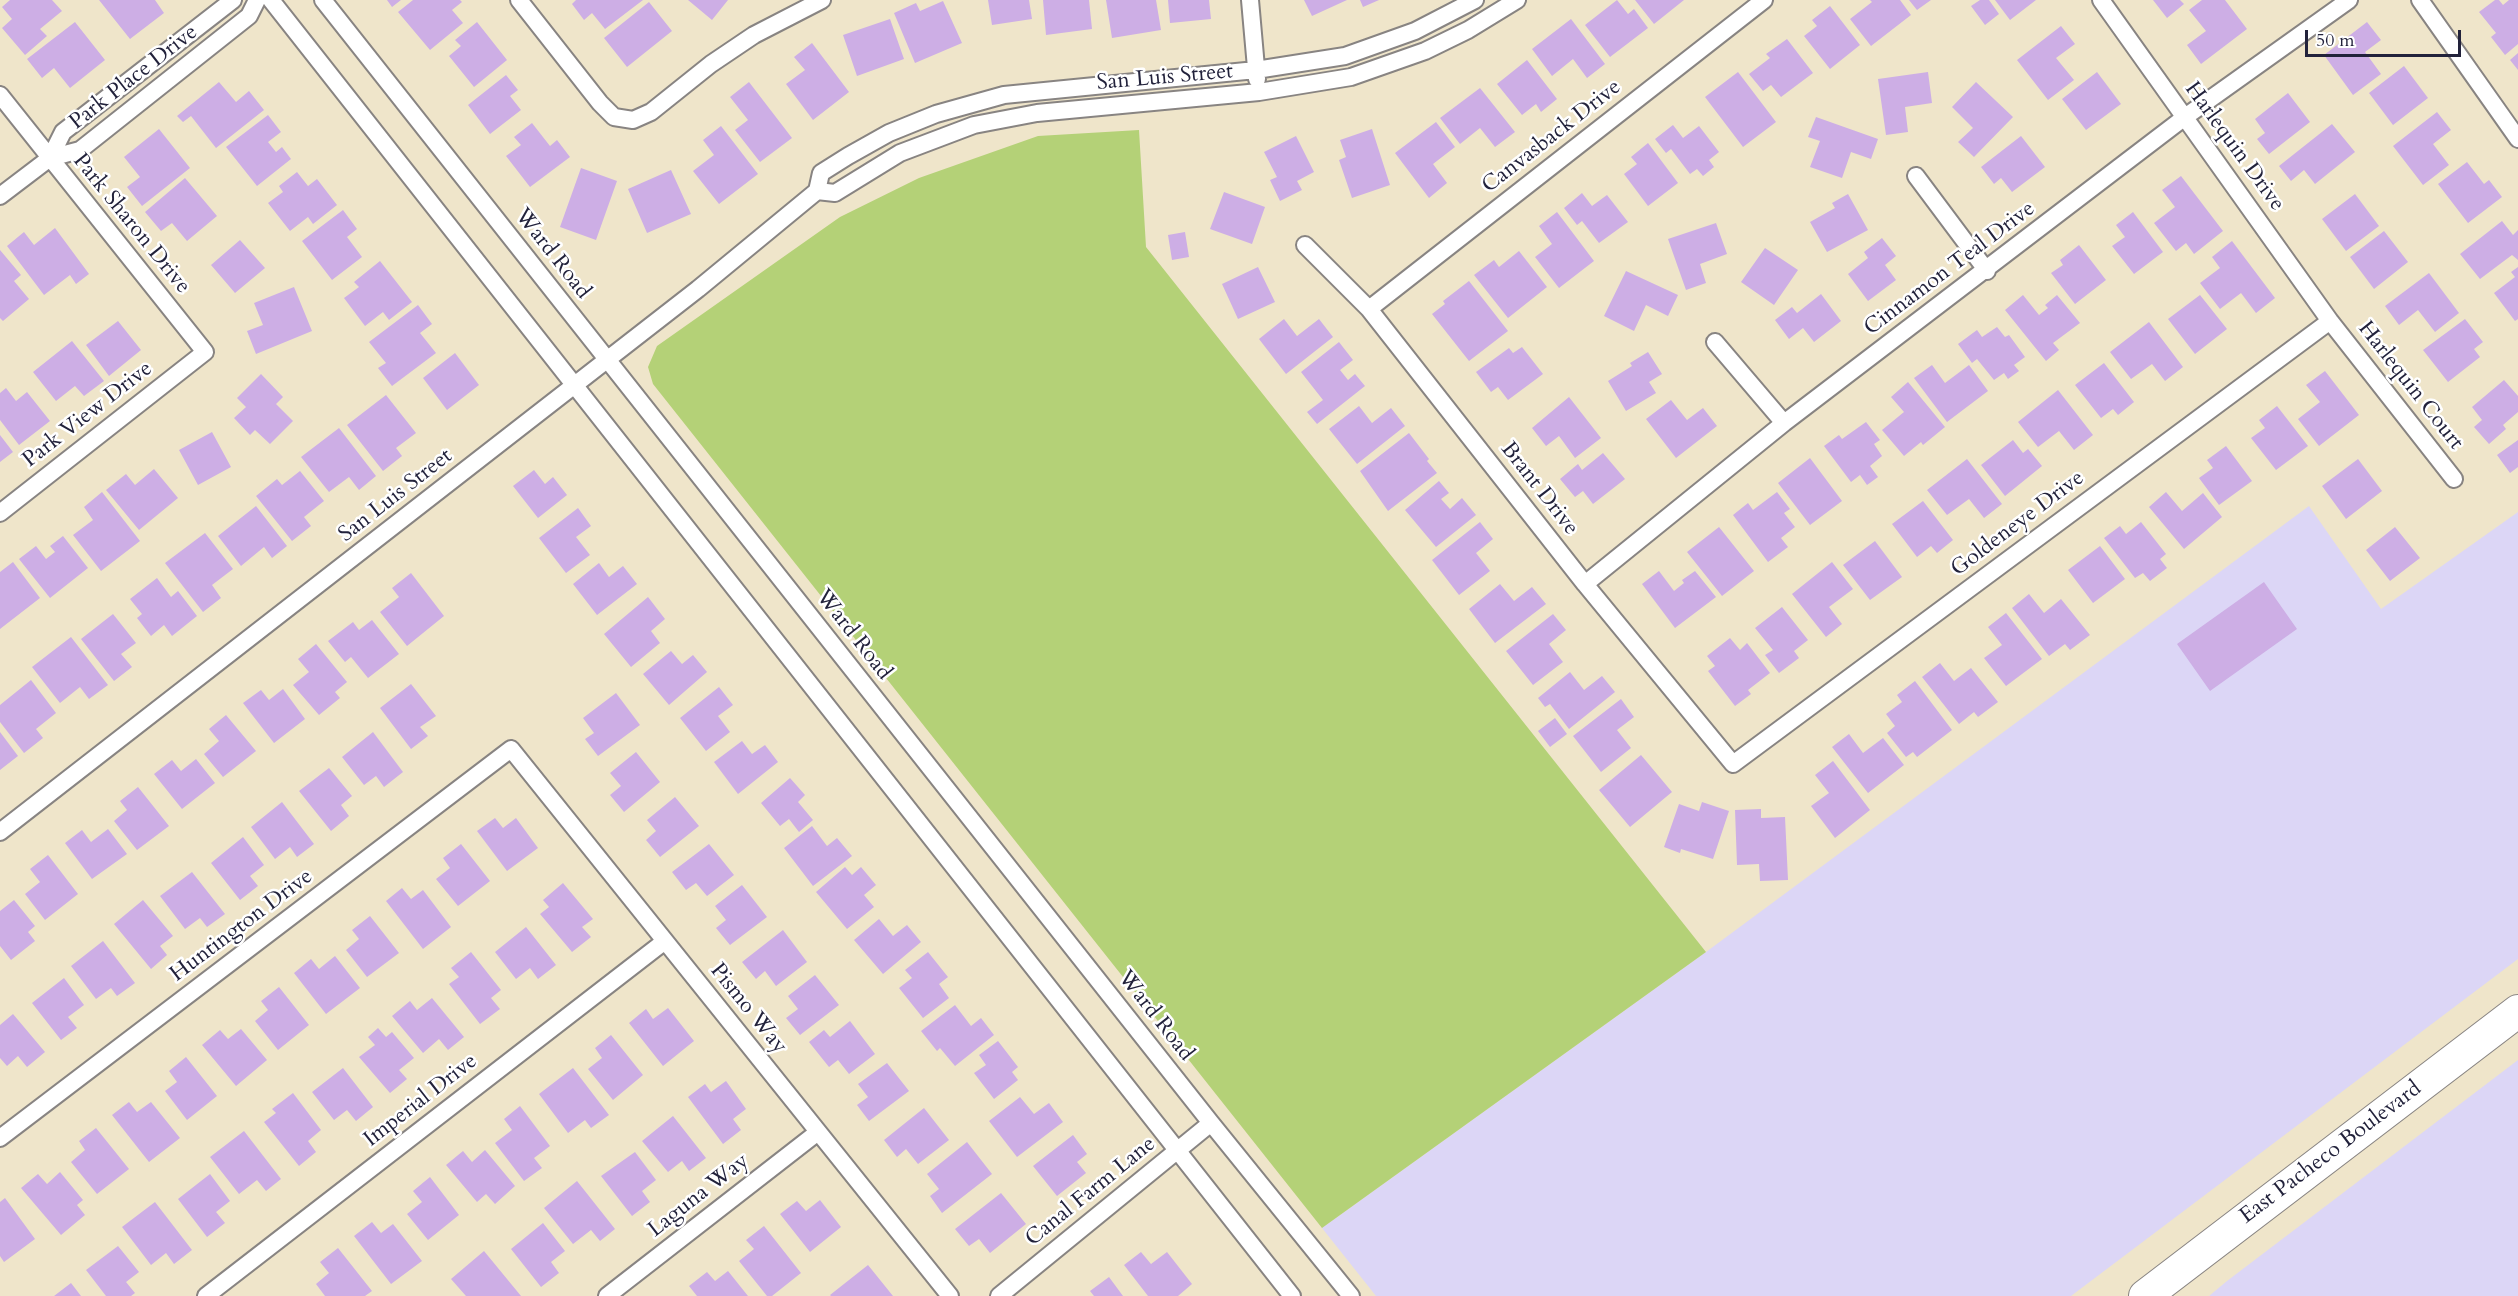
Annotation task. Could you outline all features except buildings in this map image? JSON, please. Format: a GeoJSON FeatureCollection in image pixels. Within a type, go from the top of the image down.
{"type":"FeatureCollection","features":[{"type":"Feature","properties":{"kind":"highway","name":"East Pacheco Boulevard"},"geometry":{"type":"LineString","coordinates":[[2145,1296],[2518,1011]]}},
{"type":"Feature","properties":{"kind":"street","name":"Park Place Drive"},"geometry":{"type":"LineString","coordinates":[[50,158],[63,132],[233,0]]}},
{"type":"Feature","properties":{"kind":"street","name":"Park Place Drive"},"geometry":{"type":"LineString","coordinates":[[50,158],[80,150],[249,16],[256,0]]}},
{"type":"Feature","properties":{"kind":"street"},"geometry":{"type":"LineString","coordinates":[[271,0],[576,384],[1176,1152],[1292,1296]]}},
{"type":"Feature","properties":{"kind":"street","name":"Ward Road"},"geometry":{"type":"LineString","coordinates":[[323,0],[1211,1123],[1351,1296]]}},
{"type":"Feature","properties":{"kind":"street"},"geometry":{"type":"LineString","coordinates":[[519,0],[600,103],[614,117],[633,120],[651,112],[711,64],[754,35],[810,2]]}},
{"type":"Feature","properties":{"kind":"street"},"geometry":{"type":"LineString","coordinates":[[1250,0],[1259,92]]}},
{"type":"Feature","properties":{"kind":"street","name":"San Luis Street"},"geometry":{"type":"LineString","coordinates":[[0,832],[607,360],[817,191],[821,172],[848,156],[889,133],[969,104],[1041,90],[1256,70],[1345,56],[1382,45],[1436,21],[1475,0]]}},
{"type":"Feature","properties":{"kind":"street","name":"San Luis Street"},"geometry":{"type":"LineString","coordinates":[[817,191],[835,193],[900,153],[974,125],[1046,112],[1259,92],[1351,77],[1390,65],[1468,30],[1517,0]]}},
{"type":"Feature","properties":{"kind":"street","name":"Canvasback Drive"},"geometry":{"type":"LineString","coordinates":[[1369,309],[1742,6],[1764,0]]}},
{"type":"Feature","properties":{"kind":"street","name":"Harlequin Drive"},"geometry":{"type":"LineString","coordinates":[[2101,0],[2330,321]]}},
{"type":"Feature","properties":{"kind":"street","name":"Cinnamon Teal Drive"},"geometry":{"type":"LineString","coordinates":[[1585,584],[1784,423],[1987,271],[2185,117],[2349,0]]}},
{"type":"Feature","properties":{"kind":"street"},"geometry":{"type":"LineString","coordinates":[[2420,0],[2518,139]]}},
{"type":"Feature","properties":{"kind":"street","name":"Park Sharon Drive"},"geometry":{"type":"LineString","coordinates":[[0,95],[205,352]]}},
{"type":"Feature","properties":{"kind":"street"},"geometry":{"type":"LineString","coordinates":[[0,196],[50,158]]}},
{"type":"Feature","properties":{"kind":"street"},"geometry":{"type":"LineString","coordinates":[[1916,176],[1987,271]]}},
{"type":"Feature","properties":{"kind":"street","name":"Brant Drive"},"geometry":{"type":"LineString","coordinates":[[1305,245],[1369,309],[1585,584],[1733,764]]}},
{"type":"Feature","properties":{"kind":"street","name":"Harlequin Court"},"geometry":{"type":"LineString","coordinates":[[2330,321],[2454,479]]}},
{"type":"Feature","properties":{"kind":"street","name":"Goldeneye Drive"},"geometry":{"type":"LineString","coordinates":[[1733,764],[2330,321]]}},
{"type":"Feature","properties":{"kind":"street"},"geometry":{"type":"LineString","coordinates":[[1715,342],[1784,423]]}},
{"type":"Feature","properties":{"kind":"street","name":"Park View Drive"},"geometry":{"type":"LineString","coordinates":[[0,513],[205,352]]}},
{"type":"Feature","properties":{"kind":"street","name":"Pismo Way"},"geometry":{"type":"LineString","coordinates":[[511,749],[950,1296]]}},
{"type":"Feature","properties":{"kind":"street","name":"Huntington Drive"},"geometry":{"type":"LineString","coordinates":[[0,1138],[511,749]]}},
{"type":"Feature","properties":{"kind":"street","name":"Imperial Drive"},"geometry":{"type":"LineString","coordinates":[[206,1296],[664,941]]}},
{"type":"Feature","properties":{"kind":"street","name":"Canal Farm Lane"},"geometry":{"type":"LineString","coordinates":[[999,1296],[1211,1123]]}},
{"type":"Feature","properties":{"kind":"street","name":"Laguna Way"},"geometry":{"type":"LineString","coordinates":[[607,1296],[818,1132]]}},
{"type":"Feature","properties":{"kind":"shaded area"},"geometry":{"type":"Polygon","coordinates":[[[2309,506],[2381,609],[2518,512],[2518,959],[2071,1296],[1376,1296],[1322,1228],[1706,952],[2309,506]]]}},
{"type":"Feature","properties":{"kind":"shaded area"},"geometry":{"type":"Polygon","coordinates":[[[2518,1060],[2518,1296],[2209,1296],[2227,1281],[2518,1060]]]}},
{"type":"Feature","properties":{"kind":"green space"},"geometry":{"type":"Polygon","coordinates":[[[1139,130],[1146,247],[1706,952],[1322,1228],[653,384],[648,367],[657,346],[840,217],[919,178],[1038,136],[1139,130]]]}}]}
